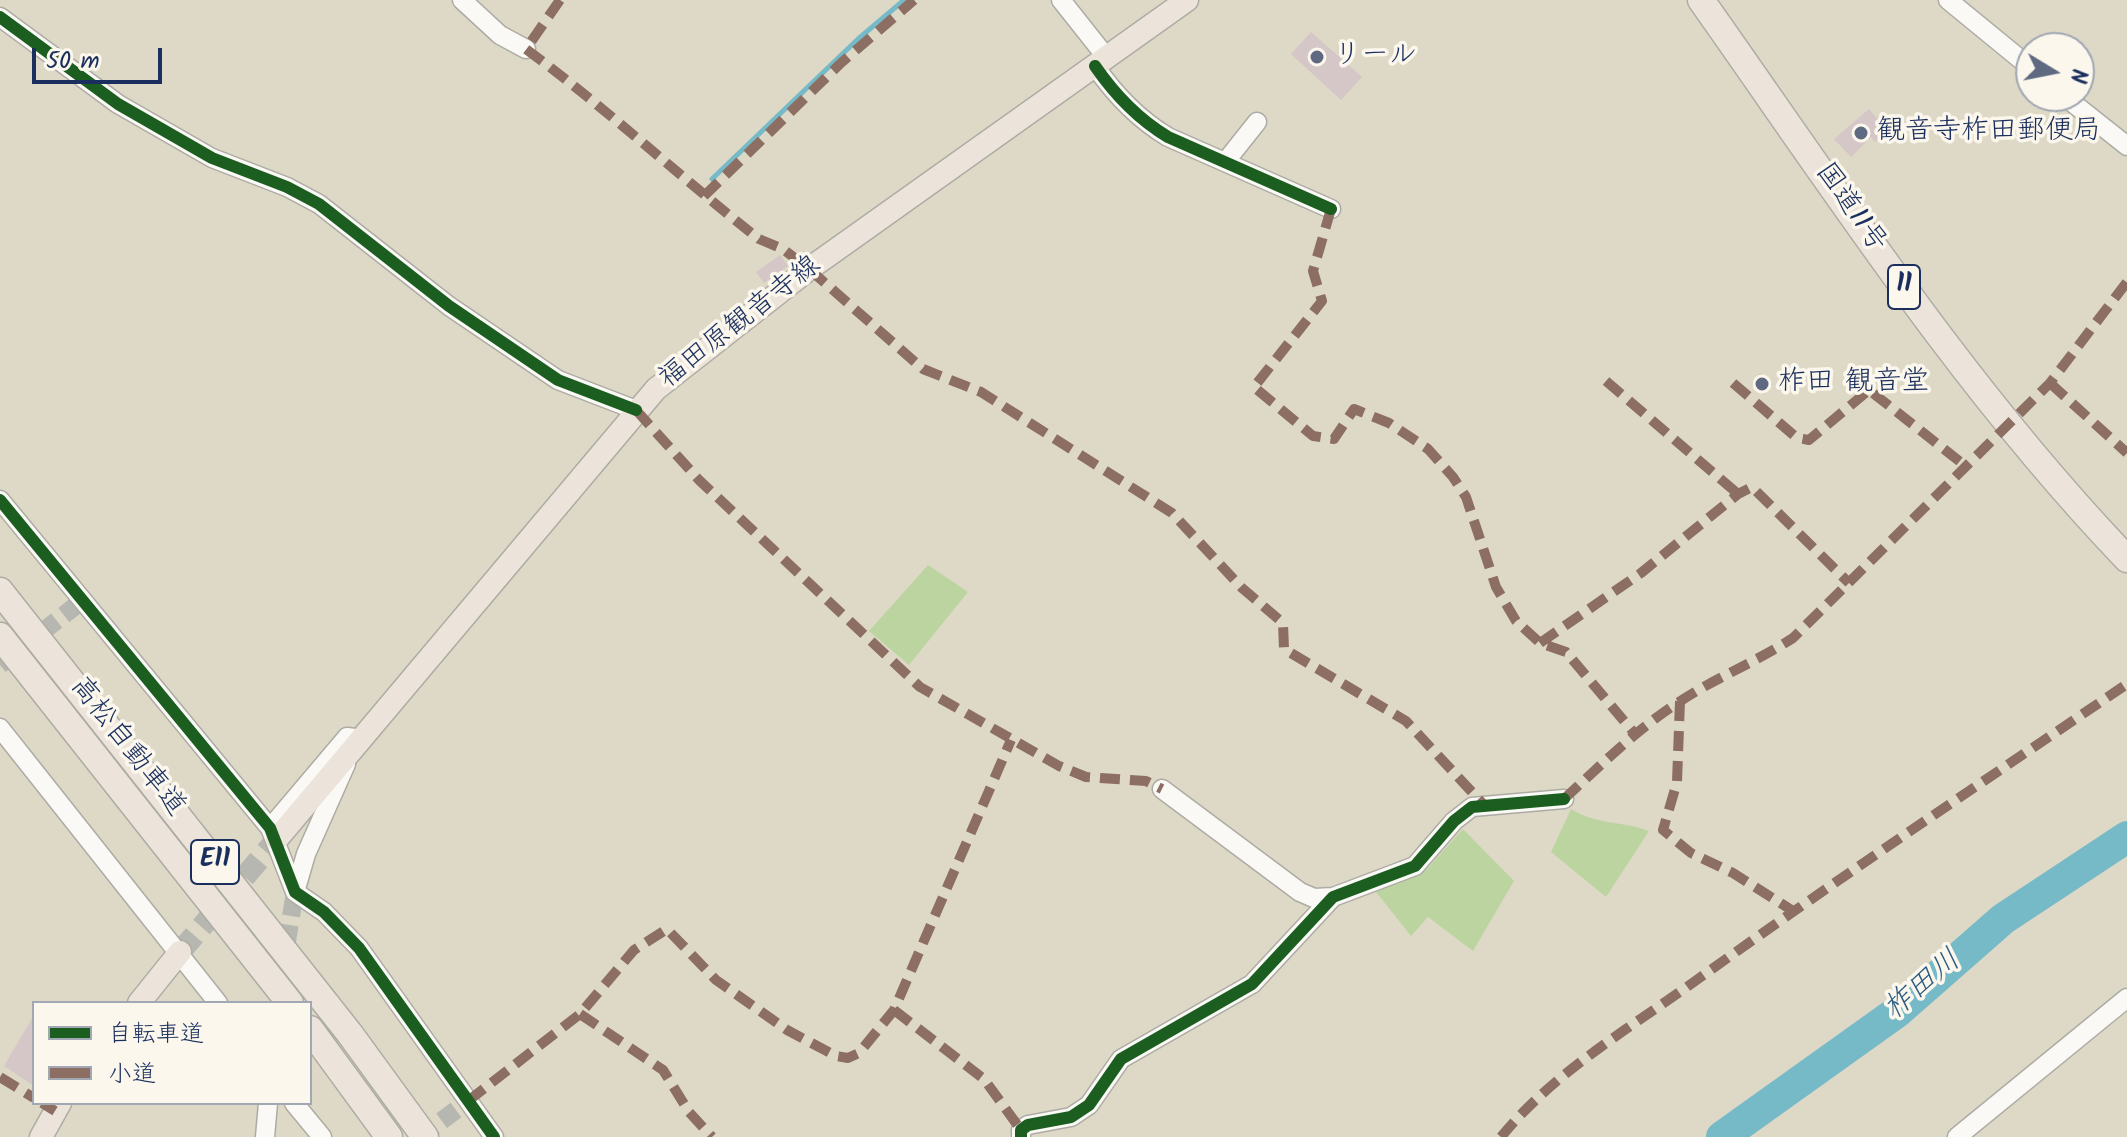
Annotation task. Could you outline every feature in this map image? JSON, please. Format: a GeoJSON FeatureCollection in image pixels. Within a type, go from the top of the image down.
{"type":"FeatureCollection","features":[{"type":"Feature","properties":{"kind":"highway","name":"国道11号"},"geometry":{"type":"LineString","coordinates":[[1701,0],[1998,414],[2127,559]]}},
{"type":"Feature","properties":{"kind":"highway","name":"高松自動車道"},"geometry":{"type":"LineString","coordinates":[[0,591],[340,1022],[425,1137]]}},
{"type":"Feature","properties":{"kind":"highway","name":"高松自動車道"},"geometry":{"type":"LineString","coordinates":[[0,636],[288,1001]]}},
{"type":"Feature","properties":{"kind":"highway"},"geometry":{"type":"LineString","coordinates":[[312,1032],[389,1137]]}},
{"type":"Feature","properties":{"kind":"main road","name":"福田原観音寺線"},"geometry":{"type":"LineString","coordinates":[[273,834],[349,757],[636,410],[704,349],[809,269],[1187,0]]}},
{"type":"Feature","properties":{"kind":"main road"},"geometry":{"type":"LineString","coordinates":[[141,1001],[180,952]]}},
{"type":"Feature","properties":{"kind":"main road"},"geometry":{"type":"LineString","coordinates":[[41,1137],[59,1105]]}},
{"type":"Feature","properties":{"kind":"street"},"geometry":{"type":"LineString","coordinates":[[462,0],[500,35],[526,49]]}},
{"type":"Feature","properties":{"kind":"street"},"geometry":{"type":"LineString","coordinates":[[1061,0],[1101,62],[1110,88],[1146,123],[1168,137],[1331,209]]}},
{"type":"Feature","properties":{"kind":"street"},"geometry":{"type":"LineString","coordinates":[[1948,0],[2015,55]]}},
{"type":"Feature","properties":{"kind":"street"},"geometry":{"type":"LineString","coordinates":[[0,17],[86,84],[131,112],[212,158],[287,187],[319,204],[449,306],[558,380],[636,410]]}},
{"type":"Feature","properties":{"kind":"street"},"geometry":{"type":"LineString","coordinates":[[2084,112],[2127,146]]}},
{"type":"Feature","properties":{"kind":"street"},"geometry":{"type":"LineString","coordinates":[[1226,161],[1257,122]]}},
{"type":"Feature","properties":{"kind":"street"},"geometry":{"type":"LineString","coordinates":[[0,500],[273,834],[295,892],[324,912],[359,948],[494,1137]]}},
{"type":"Feature","properties":{"kind":"street"},"geometry":{"type":"LineString","coordinates":[[0,728],[217,1001]]}},
{"type":"Feature","properties":{"kind":"street"},"geometry":{"type":"LineString","coordinates":[[273,834],[347,737],[363,739]]}},
{"type":"Feature","properties":{"kind":"street"},"geometry":{"type":"LineString","coordinates":[[295,892],[306,854],[349,757]]}},
{"type":"Feature","properties":{"kind":"street"},"geometry":{"type":"LineString","coordinates":[[1162,789],[1300,892],[1314,898],[1333,897],[1415,866],[1454,821],[1472,807],[1564,799]]}},
{"type":"Feature","properties":{"kind":"street"},"geometry":{"type":"LineString","coordinates":[[1021,1137],[1021,1130],[1028,1125],[1071,1117],[1089,1105],[1121,1059],[1252,984],[1333,897]]}},
{"type":"Feature","properties":{"kind":"street"},"geometry":{"type":"LineString","coordinates":[[1957,1137],[2127,998]]}},
{"type":"Feature","properties":{"kind":"street"},"geometry":{"type":"LineString","coordinates":[[265,1137],[268,1105]]}},
{"type":"Feature","properties":{"kind":"street"},"geometry":{"type":"LineString","coordinates":[[296,1105],[322,1137]]}},
{"type":"Feature","properties":{"kind":"green space"},"geometry":{"type":"Polygon","coordinates":[[[928,565],[968,592],[909,665],[869,631],[928,565]]]}},
{"type":"Feature","properties":{"kind":"green space"},"geometry":{"type":"Polygon","coordinates":[[[1571,809],[1601,821],[1649,831],[1606,897],[1551,852],[1571,809]]]}},
{"type":"Feature","properties":{"kind":"green space"},"geometry":{"type":"Polygon","coordinates":[[[1463,829],[1514,881],[1473,951],[1428,917],[1411,936],[1376,892],[1426,870],[1463,829]]]}},
{"type":"Feature","properties":{"kind":"building","name":"リール"},"geometry":{"type":"Polygon","coordinates":[[[1311,32],[1362,77],[1341,100],[1291,54],[1311,32]]]}},
{"type":"Feature","properties":{"kind":"building"},"geometry":{"type":"Polygon","coordinates":[[[1869,109],[1888,131],[1875,142],[1871,137],[1851,157],[1834,139],[1869,109]]]}},
{"type":"Feature","properties":{"kind":"building"},"geometry":{"type":"Polygon","coordinates":[[[780,255],[788,266],[764,283],[756,272],[780,255]]]}},
{"type":"Feature","properties":{"kind":"building","name":"柞田 観音堂"},"geometry":{"type":"Polygon","coordinates":[[[1760,373],[1773,384],[1764,395],[1751,384],[1760,373]]]}},
{"type":"Feature","properties":{"kind":"building"},"geometry":{"type":"Polygon","coordinates":[[[32,1018],[32,1085],[4,1066],[32,1018]]]}},
{"type":"Feature","properties":{"kind":"waterway"},"geometry":{"type":"LineString","coordinates":[[712,179],[858,39],[904,0]]}},
{"type":"Feature","properties":{"kind":"waterway","name":"柞田川"},"geometry":{"type":"LineString","coordinates":[[1722,1137],[1897,1012],[2003,919],[2127,837]]}},
{"type":"Feature","properties":{"kind":"tunnel"},"geometry":{"type":"LineString","coordinates":[[0,665],[83,600]]}},
{"type":"Feature","properties":{"kind":"tunnel"},"geometry":{"type":"LineString","coordinates":[[180,952],[277,839]]}},
{"type":"Feature","properties":{"kind":"tunnel"},"geometry":{"type":"LineString","coordinates":[[278,996],[295,892]]}},
{"type":"Feature","properties":{"kind":"tunnel"},"geometry":{"type":"LineString","coordinates":[[420,1137],[468,1101]]}},
{"type":"Feature","properties":{"kind":"marked path"},"geometry":{"type":"LineString","coordinates":[[560,0],[526,49],[759,239],[783,249],[809,269],[923,369],[981,392],[1172,513],[1242,588],[1283,623],[1284,649],[1406,721],[1484,805]]}},
{"type":"Feature","properties":{"kind":"marked path"},"geometry":{"type":"LineString","coordinates":[[704,196],[841,63],[914,0]]}},
{"type":"Feature","properties":{"kind":"marked path"},"geometry":{"type":"LineString","coordinates":[[1331,209],[1313,271],[1322,301],[1254,387],[1313,436],[1334,439],[1354,409],[1389,423],[1428,449],[1466,497],[1496,587],[1516,621],[1540,643],[1566,652],[1635,734]]}},
{"type":"Feature","properties":{"kind":"marked path"},"geometry":{"type":"LineString","coordinates":[[1564,799],[1664,713],[1693,693],[1793,638],[2050,383],[2127,282]]}},
{"type":"Feature","properties":{"kind":"marked path"},"geometry":{"type":"LineString","coordinates":[[1606,381],[1738,494]]}},
{"type":"Feature","properties":{"kind":"marked path"},"geometry":{"type":"LineString","coordinates":[[1733,383],[1797,438],[1809,440],[1869,390],[1968,468]]}},
{"type":"Feature","properties":{"kind":"marked path"},"geometry":{"type":"LineString","coordinates":[[2050,383],[2127,453]]}},
{"type":"Feature","properties":{"kind":"marked path"},"geometry":{"type":"LineString","coordinates":[[636,410],[699,480],[920,687],[1059,766],[1086,777],[1146,781],[1162,789]]}},
{"type":"Feature","properties":{"kind":"marked path"},"geometry":{"type":"LineString","coordinates":[[1540,643],[1641,573],[1738,494],[1752,487],[1849,583]]}},
{"type":"Feature","properties":{"kind":"marked path"},"geometry":{"type":"LineString","coordinates":[[1501,1137],[1545,1092],[1594,1052],[2127,684]]}},
{"type":"Feature","properties":{"kind":"marked path"},"geometry":{"type":"LineString","coordinates":[[1680,701],[1677,782],[1663,830],[1691,853],[1733,873],[1793,911]]}},
{"type":"Feature","properties":{"kind":"marked path"},"geometry":{"type":"LineString","coordinates":[[468,1101],[580,1014],[634,950],[667,929],[716,980],[787,1030],[836,1056],[848,1058],[859,1053],[894,1010],[1011,740]]}},
{"type":"Feature","properties":{"kind":"marked path"},"geometry":{"type":"LineString","coordinates":[[894,1010],[984,1079],[1021,1130]]}},
{"type":"Feature","properties":{"kind":"marked path"},"geometry":{"type":"LineString","coordinates":[[580,1014],[663,1070],[689,1112],[712,1137]]}},
{"type":"Feature","properties":{"kind":"marked path"},"geometry":{"type":"LineString","coordinates":[[0,1077],[32,1097]]}},
{"type":"Feature","properties":{"kind":"marked path"},"geometry":{"type":"LineString","coordinates":[[45,1105],[55,1111]]}},
{"type":"Feature","properties":{"kind":"cycle path"},"geometry":{"type":"LineString","coordinates":[[0,17],[118,104],[212,158],[287,187],[319,204],[449,306],[558,380],[636,410]]}},
{"type":"Feature","properties":{"kind":"cycle path"},"geometry":{"type":"LineString","coordinates":[[1095,66],[1128,106],[1168,137],[1331,209]]}},
{"type":"Feature","properties":{"kind":"cycle path"},"geometry":{"type":"LineString","coordinates":[[0,500],[270,828],[295,892],[324,912],[359,948],[494,1137]]}},
{"type":"Feature","properties":{"kind":"cycle path"},"geometry":{"type":"LineString","coordinates":[[1021,1137],[1021,1130],[1028,1125],[1071,1117],[1089,1105],[1121,1059],[1252,984],[1333,897],[1415,866],[1454,821],[1472,807],[1564,799]]}},
{"type":"Feature","properties":{"kind":"place","name":"リール"},"geometry":{"type":"Point","coordinates":[1317,57]}},
{"type":"Feature","properties":{"kind":"place","name":"観音寺柞田郵便局"},"geometry":{"type":"Point","coordinates":[1861,133]}},
{"type":"Feature","properties":{"kind":"place","name":"柞田 観音堂"},"geometry":{"type":"Point","coordinates":[1762,384]}}]}
